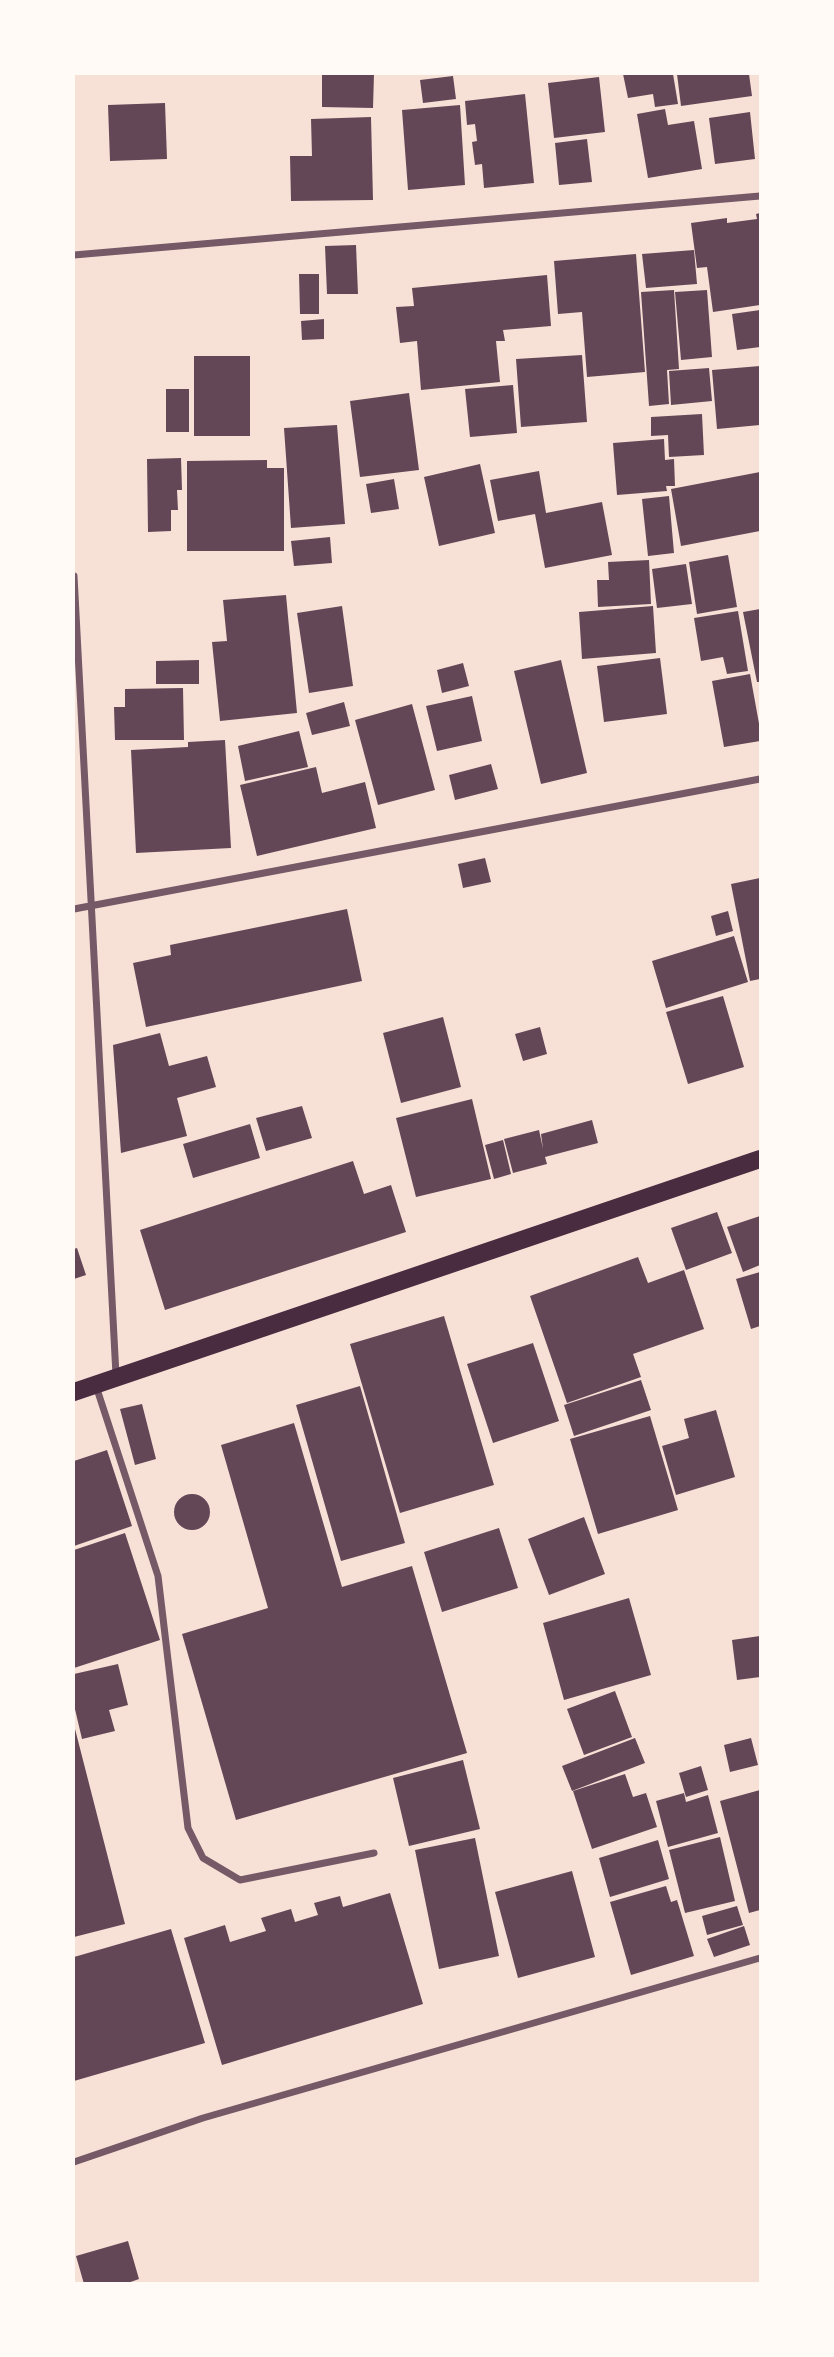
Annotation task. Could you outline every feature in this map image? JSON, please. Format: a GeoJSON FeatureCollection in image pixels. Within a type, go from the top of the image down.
{"type":"FeatureCollection","features":[{"type":"Feature","properties":{"kind":"main road"},"geometry":{"type":"LineString","coordinates":[[74,1392],[761,1159]]}},
{"type":"Feature","properties":{"kind":"street"},"geometry":{"type":"LineString","coordinates":[[74,255],[761,196]]}},
{"type":"Feature","properties":{"kind":"street"},"geometry":{"type":"LineString","coordinates":[[74,576],[116,1379]]}},
{"type":"Feature","properties":{"kind":"street"},"geometry":{"type":"LineString","coordinates":[[74,909],[761,779]]}},
{"type":"Feature","properties":{"kind":"street"},"geometry":{"type":"LineString","coordinates":[[95,1385],[158,1576],[188,1828],[203,1858],[240,1880],[374,1853]]}},
{"type":"Feature","properties":{"kind":"street"},"geometry":{"type":"LineString","coordinates":[[74,2162],[203,2118],[761,1958]]}},
{"type":"Feature","properties":{"kind":"building"},"geometry":{"type":"Polygon","coordinates":[[[322,74],[374,74],[373,108],[322,107],[322,74]]]}},
{"type":"Feature","properties":{"kind":"building"},"geometry":{"type":"Polygon","coordinates":[[[623,74],[673,74],[678,104],[655,107],[653,94],[628,98],[623,74]]]}},
{"type":"Feature","properties":{"kind":"building"},"geometry":{"type":"Polygon","coordinates":[[[677,74],[749,74],[752,96],[681,106],[677,74]]]}},
{"type":"Feature","properties":{"kind":"building"},"geometry":{"type":"Polygon","coordinates":[[[453,76],[456,99],[423,103],[420,80],[453,76]]]}},
{"type":"Feature","properties":{"kind":"building"},"geometry":{"type":"Polygon","coordinates":[[[599,77],[605,132],[554,138],[548,83],[599,77]]]}},
{"type":"Feature","properties":{"kind":"building"},"geometry":{"type":"Polygon","coordinates":[[[525,94],[534,183],[484,188],[482,164],[475,165],[472,142],[477,141],[475,124],[467,125],[465,101],[525,94]]]}},
{"type":"Feature","properties":{"kind":"building"},"geometry":{"type":"Polygon","coordinates":[[[165,103],[167,159],[110,161],[108,105],[165,103]]]}},
{"type":"Feature","properties":{"kind":"building"},"geometry":{"type":"Polygon","coordinates":[[[460,105],[465,185],[408,190],[402,110],[460,105]]]}},
{"type":"Feature","properties":{"kind":"building"},"geometry":{"type":"Polygon","coordinates":[[[665,109],[668,125],[694,121],[702,169],[648,178],[637,114],[665,109]]]}},
{"type":"Feature","properties":{"kind":"building"},"geometry":{"type":"Polygon","coordinates":[[[750,112],[755,159],[715,164],[709,118],[750,112]]]}},
{"type":"Feature","properties":{"kind":"building"},"geometry":{"type":"Polygon","coordinates":[[[371,117],[373,200],[291,201],[290,156],[312,156],[311,119],[371,117]]]}},
{"type":"Feature","properties":{"kind":"building"},"geometry":{"type":"Polygon","coordinates":[[[587,139],[592,182],[559,185],[555,143],[587,139]]]}},
{"type":"Feature","properties":{"kind":"building"},"geometry":{"type":"Polygon","coordinates":[[[760,213],[760,305],[713,312],[707,267],[697,268],[691,223],[727,218],[727,223],[757,219],[756,214],[760,213]]]}},
{"type":"Feature","properties":{"kind":"building"},"geometry":{"type":"Polygon","coordinates":[[[356,245],[358,294],[327,294],[325,246],[356,245]]]}},
{"type":"Feature","properties":{"kind":"building"},"geometry":{"type":"Polygon","coordinates":[[[694,250],[697,284],[646,288],[642,254],[694,250]]]}},
{"type":"Feature","properties":{"kind":"building"},"geometry":{"type":"Polygon","coordinates":[[[636,254],[645,372],[587,377],[582,312],[558,314],[554,261],[636,254]]]}},
{"type":"Feature","properties":{"kind":"building"},"geometry":{"type":"Polygon","coordinates":[[[299,274],[319,274],[319,314],[300,314],[299,274]]]}},
{"type":"Feature","properties":{"kind":"building"},"geometry":{"type":"Polygon","coordinates":[[[547,275],[551,326],[503,330],[505,341],[496,341],[500,382],[421,390],[417,341],[400,343],[396,307],[414,306],[412,288],[547,275]]]}},
{"type":"Feature","properties":{"kind":"building"},"geometry":{"type":"Polygon","coordinates":[[[674,290],[679,369],[667,370],[669,404],[649,406],[641,292],[674,290]]]}},
{"type":"Feature","properties":{"kind":"building"},"geometry":{"type":"Polygon","coordinates":[[[707,290],[712,357],[681,360],[675,292],[707,290]]]}},
{"type":"Feature","properties":{"kind":"building"},"geometry":{"type":"Polygon","coordinates":[[[760,310],[760,347],[737,350],[732,314],[760,310]]]}},
{"type":"Feature","properties":{"kind":"building"},"geometry":{"type":"Polygon","coordinates":[[[324,319],[324,339],[302,340],[301,321],[324,319]]]}},
{"type":"Feature","properties":{"kind":"building"},"geometry":{"type":"Polygon","coordinates":[[[582,355],[587,422],[521,427],[516,359],[582,355]]]}},
{"type":"Feature","properties":{"kind":"building"},"geometry":{"type":"Polygon","coordinates":[[[194,356],[250,356],[250,436],[194,436],[194,356]]]}},
{"type":"Feature","properties":{"kind":"building"},"geometry":{"type":"Polygon","coordinates":[[[760,366],[760,425],[717,429],[712,370],[760,366]]]}},
{"type":"Feature","properties":{"kind":"building"},"geometry":{"type":"Polygon","coordinates":[[[709,368],[712,401],[671,405],[669,371],[709,368]]]}},
{"type":"Feature","properties":{"kind":"building"},"geometry":{"type":"Polygon","coordinates":[[[513,385],[517,433],[470,437],[465,389],[513,385]]]}},
{"type":"Feature","properties":{"kind":"building"},"geometry":{"type":"Polygon","coordinates":[[[166,389],[189,389],[189,432],[166,432],[166,389]]]}},
{"type":"Feature","properties":{"kind":"building"},"geometry":{"type":"Polygon","coordinates":[[[409,393],[419,470],[360,477],[350,401],[409,393]]]}},
{"type":"Feature","properties":{"kind":"building"},"geometry":{"type":"Polygon","coordinates":[[[702,414],[704,455],[669,457],[668,435],[651,436],[651,417],[702,414]]]}},
{"type":"Feature","properties":{"kind":"building"},"geometry":{"type":"Polygon","coordinates":[[[337,425],[345,524],[291,528],[284,428],[337,425]]]}},
{"type":"Feature","properties":{"kind":"building"},"geometry":{"type":"Polygon","coordinates":[[[664,439],[665,460],[674,459],[675,486],[666,486],[667,491],[617,495],[613,443],[664,439]]]}},
{"type":"Feature","properties":{"kind":"building"},"geometry":{"type":"Polygon","coordinates":[[[181,458],[182,490],[177,490],[178,510],[171,510],[171,531],[148,532],[147,459],[181,458]]]}},
{"type":"Feature","properties":{"kind":"building"},"geometry":{"type":"Polygon","coordinates":[[[267,460],[267,468],[284,468],[284,551],[187,551],[187,461],[267,460]]]}},
{"type":"Feature","properties":{"kind":"building"},"geometry":{"type":"Polygon","coordinates":[[[480,464],[495,533],[439,546],[424,477],[480,464]]]}},
{"type":"Feature","properties":{"kind":"building"},"geometry":{"type":"Polygon","coordinates":[[[539,471],[546,513],[602,502],[612,555],[545,568],[535,514],[498,521],[490,480],[539,471]]]}},
{"type":"Feature","properties":{"kind":"building"},"geometry":{"type":"Polygon","coordinates":[[[760,472],[760,531],[681,546],[671,489],[760,472]]]}},
{"type":"Feature","properties":{"kind":"building"},"geometry":{"type":"Polygon","coordinates":[[[394,479],[399,509],[371,513],[366,484],[394,479]]]}},
{"type":"Feature","properties":{"kind":"building"},"geometry":{"type":"Polygon","coordinates":[[[669,496],[674,553],[648,556],[642,499],[669,496]]]}},
{"type":"Feature","properties":{"kind":"building"},"geometry":{"type":"Polygon","coordinates":[[[330,537],[332,563],[294,566],[291,541],[330,537]]]}},
{"type":"Feature","properties":{"kind":"building"},"geometry":{"type":"Polygon","coordinates":[[[728,555],[737,607],[697,614],[689,562],[728,555]]]}},
{"type":"Feature","properties":{"kind":"building"},"geometry":{"type":"Polygon","coordinates":[[[649,560],[651,604],[598,607],[597,580],[609,580],[608,562],[649,560]]]}},
{"type":"Feature","properties":{"kind":"building"},"geometry":{"type":"Polygon","coordinates":[[[686,564],[692,604],[657,608],[652,569],[686,564]]]}},
{"type":"Feature","properties":{"kind":"building"},"geometry":{"type":"Polygon","coordinates":[[[286,595],[297,713],[220,721],[212,642],[227,641],[223,600],[286,595]]]}},
{"type":"Feature","properties":{"kind":"building"},"geometry":{"type":"Polygon","coordinates":[[[342,606],[353,686],[309,693],[297,613],[342,606]]]}},
{"type":"Feature","properties":{"kind":"building"},"geometry":{"type":"Polygon","coordinates":[[[653,606],[656,653],[582,659],[579,612],[653,606]]]}},
{"type":"Feature","properties":{"kind":"building"},"geometry":{"type":"Polygon","coordinates":[[[760,609],[760,682],[757,682],[743,612],[760,609]]]}},
{"type":"Feature","properties":{"kind":"building"},"geometry":{"type":"Polygon","coordinates":[[[738,611],[748,671],[727,674],[723,657],[701,661],[694,618],[738,611]]]}},
{"type":"Feature","properties":{"kind":"building"},"geometry":{"type":"Polygon","coordinates":[[[660,658],[667,714],[604,722],[597,666],[660,658]]]}},
{"type":"Feature","properties":{"kind":"building"},"geometry":{"type":"Polygon","coordinates":[[[199,660],[199,684],[156,684],[156,661],[199,660]]]}},
{"type":"Feature","properties":{"kind":"building"},"geometry":{"type":"Polygon","coordinates":[[[561,660],[587,773],[541,784],[514,671],[561,660]]]}},
{"type":"Feature","properties":{"kind":"building"},"geometry":{"type":"Polygon","coordinates":[[[463,663],[469,686],[442,693],[437,670],[463,663]]]}},
{"type":"Feature","properties":{"kind":"building"},"geometry":{"type":"Polygon","coordinates":[[[750,674],[760,741],[724,747],[712,681],[750,674]]]}},
{"type":"Feature","properties":{"kind":"building"},"geometry":{"type":"Polygon","coordinates":[[[183,688],[184,740],[115,740],[114,707],[125,707],[125,689],[183,688]]]}},
{"type":"Feature","properties":{"kind":"building"},"geometry":{"type":"Polygon","coordinates":[[[472,696],[482,741],[437,751],[426,706],[472,696]]]}},
{"type":"Feature","properties":{"kind":"building"},"geometry":{"type":"Polygon","coordinates":[[[344,702],[350,726],[312,735],[306,713],[344,702]]]}},
{"type":"Feature","properties":{"kind":"building"},"geometry":{"type":"Polygon","coordinates":[[[412,704],[435,790],[378,805],[355,720],[412,704]]]}},
{"type":"Feature","properties":{"kind":"building"},"geometry":{"type":"Polygon","coordinates":[[[299,731],[308,767],[245,781],[238,746],[299,731]]]}},
{"type":"Feature","properties":{"kind":"building"},"geometry":{"type":"Polygon","coordinates":[[[225,740],[231,848],[136,853],[131,750],[188,747],[188,742],[225,740]]]}},
{"type":"Feature","properties":{"kind":"building"},"geometry":{"type":"Polygon","coordinates":[[[491,764],[498,789],[455,800],[449,775],[491,764]]]}},
{"type":"Feature","properties":{"kind":"building"},"geometry":{"type":"Polygon","coordinates":[[[316,767],[322,793],[365,782],[376,828],[257,856],[240,785],[316,767]]]}},
{"type":"Feature","properties":{"kind":"building"},"geometry":{"type":"Polygon","coordinates":[[[485,858],[491,882],[463,888],[458,864],[485,858]]]}},
{"type":"Feature","properties":{"kind":"building"},"geometry":{"type":"Polygon","coordinates":[[[760,878],[760,979],[750,981],[731,884],[760,878]]]}},
{"type":"Feature","properties":{"kind":"building"},"geometry":{"type":"Polygon","coordinates":[[[347,909],[362,981],[146,1027],[133,963],[171,955],[170,945],[347,909]]]}},
{"type":"Feature","properties":{"kind":"building"},"geometry":{"type":"Polygon","coordinates":[[[728,911],[733,931],[716,936],[711,916],[728,911]]]}},
{"type":"Feature","properties":{"kind":"building"},"geometry":{"type":"Polygon","coordinates":[[[734,936],[748,982],[666,1008],[652,961],[734,936]]]}},
{"type":"Feature","properties":{"kind":"building"},"geometry":{"type":"Polygon","coordinates":[[[723,996],[744,1067],[688,1084],[666,1012],[723,996]]]}},
{"type":"Feature","properties":{"kind":"building"},"geometry":{"type":"Polygon","coordinates":[[[443,1017],[461,1087],[401,1103],[383,1033],[443,1017]]]}},
{"type":"Feature","properties":{"kind":"building"},"geometry":{"type":"Polygon","coordinates":[[[540,1027],[547,1054],[523,1061],[515,1034],[540,1027]]]}},
{"type":"Feature","properties":{"kind":"building"},"geometry":{"type":"Polygon","coordinates":[[[160,1033],[169,1066],[207,1056],[216,1087],[177,1098],[187,1136],[121,1153],[113,1045],[160,1033]]]}},
{"type":"Feature","properties":{"kind":"building"},"geometry":{"type":"Polygon","coordinates":[[[472,1099],[491,1179],[416,1197],[396,1118],[472,1099]]]}},
{"type":"Feature","properties":{"kind":"building"},"geometry":{"type":"Polygon","coordinates":[[[302,1106],[312,1138],[266,1151],[256,1118],[302,1106]]]}},
{"type":"Feature","properties":{"kind":"building"},"geometry":{"type":"Polygon","coordinates":[[[592,1120],[598,1143],[545,1157],[547,1164],[513,1173],[504,1139],[539,1130],[543,1149],[541,1134],[592,1120]]]}},
{"type":"Feature","properties":{"kind":"building"},"geometry":{"type":"Polygon","coordinates":[[[250,1124],[260,1158],[193,1178],[183,1144],[250,1124]]]}},
{"type":"Feature","properties":{"kind":"building"},"geometry":{"type":"Polygon","coordinates":[[[503,1140],[511,1174],[494,1179],[485,1145],[503,1140]]]}},
{"type":"Feature","properties":{"kind":"building"},"geometry":{"type":"Polygon","coordinates":[[[353,1161],[364,1194],[391,1185],[406,1232],[165,1310],[140,1230],[353,1161]]]}},
{"type":"Feature","properties":{"kind":"building"},"geometry":{"type":"Polygon","coordinates":[[[717,1212],[732,1253],[686,1270],[671,1228],[717,1212]]]}},
{"type":"Feature","properties":{"kind":"building"},"geometry":{"type":"Polygon","coordinates":[[[760,1216],[760,1265],[743,1272],[727,1227],[760,1216]]]}},
{"type":"Feature","properties":{"kind":"building"},"geometry":{"type":"Polygon","coordinates":[[[77,1248],[86,1275],[74,1279],[74,1249],[77,1248]]]}},
{"type":"Feature","properties":{"kind":"building"},"geometry":{"type":"Polygon","coordinates":[[[638,1257],[648,1283],[684,1270],[704,1329],[633,1354],[641,1377],[567,1403],[530,1296],[638,1257]]]}},
{"type":"Feature","properties":{"kind":"building"},"geometry":{"type":"Polygon","coordinates":[[[760,1272],[760,1326],[751,1329],[736,1279],[760,1272]]]}},
{"type":"Feature","properties":{"kind":"building"},"geometry":{"type":"Polygon","coordinates":[[[444,1316],[494,1485],[400,1513],[350,1344],[444,1316]]]}},
{"type":"Feature","properties":{"kind":"building"},"geometry":{"type":"Polygon","coordinates":[[[533,1343],[559,1421],[493,1443],[467,1364],[533,1343]]]}},
{"type":"Feature","properties":{"kind":"building"},"geometry":{"type":"Polygon","coordinates":[[[641,1380],[651,1410],[574,1436],[564,1405],[641,1380]]]}},
{"type":"Feature","properties":{"kind":"building"},"geometry":{"type":"Polygon","coordinates":[[[360,1386],[405,1543],[341,1561],[296,1405],[360,1386]]]}},
{"type":"Feature","properties":{"kind":"building"},"geometry":{"type":"Polygon","coordinates":[[[142,1404],[156,1459],[135,1465],[120,1409],[142,1404]]]}},
{"type":"Feature","properties":{"kind":"building"},"geometry":{"type":"Polygon","coordinates":[[[716,1410],[735,1477],[676,1495],[662,1446],[689,1438],[684,1419],[716,1410]]]}},
{"type":"Feature","properties":{"kind":"building"},"geometry":{"type":"Polygon","coordinates":[[[650,1416],[678,1510],[598,1534],[570,1439],[650,1416]]]}},
{"type":"Feature","properties":{"kind":"building"},"geometry":{"type":"Polygon","coordinates":[[[294,1423],[342,1587],[412,1566],[467,1753],[236,1820],[182,1634],[268,1608],[221,1445],[294,1423]]]}},
{"type":"Feature","properties":{"kind":"building"},"geometry":{"type":"Polygon","coordinates":[[[107,1450],[132,1526],[74,1546],[74,1461],[107,1450]]]}},
{"type":"Feature","properties":{"kind":"building"},"geometry":{"type":"Polygon","coordinates":[[[192,1494],[205,1499],[210,1512],[205,1525],[192,1530],[179,1525],[174,1512],[179,1499],[192,1494]]]}},
{"type":"Feature","properties":{"kind":"building"},"geometry":{"type":"Polygon","coordinates":[[[584,1517],[605,1574],[549,1595],[528,1539],[584,1517]]]}},
{"type":"Feature","properties":{"kind":"building"},"geometry":{"type":"Polygon","coordinates":[[[499,1528],[518,1588],[442,1612],[424,1552],[499,1528]]]}},
{"type":"Feature","properties":{"kind":"building"},"geometry":{"type":"Polygon","coordinates":[[[125,1533],[160,1640],[74,1668],[74,1550],[125,1533]]]}},
{"type":"Feature","properties":{"kind":"building"},"geometry":{"type":"Polygon","coordinates":[[[629,1598],[651,1675],[564,1700],[543,1623],[629,1598]]]}},
{"type":"Feature","properties":{"kind":"building"},"geometry":{"type":"Polygon","coordinates":[[[760,1636],[760,1677],[737,1680],[732,1640],[760,1636]]]}},
{"type":"Feature","properties":{"kind":"building"},"geometry":{"type":"Polygon","coordinates":[[[118,1664],[128,1705],[109,1710],[115,1731],[82,1739],[74,1705],[74,1674],[118,1664]]]}},
{"type":"Feature","properties":{"kind":"building"},"geometry":{"type":"Polygon","coordinates":[[[615,1691],[632,1737],[584,1755],[567,1709],[615,1691]]]}},
{"type":"Feature","properties":{"kind":"building"},"geometry":{"type":"Polygon","coordinates":[[[74,1725],[125,1924],[74,1937],[74,1725]]]}},
{"type":"Feature","properties":{"kind":"building"},"geometry":{"type":"Polygon","coordinates":[[[635,1738],[645,1763],[572,1791],[562,1766],[635,1738]]]}},
{"type":"Feature","properties":{"kind":"building"},"geometry":{"type":"Polygon","coordinates":[[[751,1738],[758,1765],[730,1772],[724,1745],[751,1738]]]}},
{"type":"Feature","properties":{"kind":"building"},"geometry":{"type":"Polygon","coordinates":[[[463,1760],[480,1829],[409,1846],[393,1778],[463,1760]]]}},
{"type":"Feature","properties":{"kind":"building"},"geometry":{"type":"Polygon","coordinates":[[[701,1766],[708,1790],[686,1797],[679,1773],[701,1766]]]}},
{"type":"Feature","properties":{"kind":"building"},"geometry":{"type":"Polygon","coordinates":[[[625,1774],[633,1797],[646,1793],[657,1827],[592,1849],[573,1791],[625,1774]]]}},
{"type":"Feature","properties":{"kind":"building"},"geometry":{"type":"Polygon","coordinates":[[[760,1790],[760,1910],[749,1913],[720,1801],[760,1790]]]}},
{"type":"Feature","properties":{"kind":"building"},"geometry":{"type":"Polygon","coordinates":[[[684,1793],[686,1802],[708,1795],[718,1833],[668,1847],[656,1801],[684,1793]]]}},
{"type":"Feature","properties":{"kind":"building"},"geometry":{"type":"Polygon","coordinates":[[[720,1837],[735,1901],[685,1913],[669,1850],[720,1837]]]}},
{"type":"Feature","properties":{"kind":"building"},"geometry":{"type":"Polygon","coordinates":[[[475,1838],[499,1956],[439,1969],[415,1850],[475,1838]]]}},
{"type":"Feature","properties":{"kind":"building"},"geometry":{"type":"Polygon","coordinates":[[[658,1840],[669,1879],[610,1897],[599,1858],[658,1840]]]}},
{"type":"Feature","properties":{"kind":"building"},"geometry":{"type":"Polygon","coordinates":[[[572,1871],[595,1957],[518,1978],[495,1892],[572,1871]]]}},
{"type":"Feature","properties":{"kind":"building"},"geometry":{"type":"Polygon","coordinates":[[[666,1886],[671,1902],[677,1900],[694,1956],[631,1975],[610,1902],[666,1886]]]}},
{"type":"Feature","properties":{"kind":"building"},"geometry":{"type":"Polygon","coordinates":[[[390,1893],[423,2004],[222,2065],[184,1938],[225,1925],[230,1942],[266,1931],[261,1918],[291,1909],[295,1922],[318,1915],[314,1903],[340,1896],[343,1907],[390,1893]]]}},
{"type":"Feature","properties":{"kind":"building"},"geometry":{"type":"Polygon","coordinates":[[[737,1906],[743,1925],[707,1935],[702,1916],[737,1906]]]}},
{"type":"Feature","properties":{"kind":"building"},"geometry":{"type":"Polygon","coordinates":[[[744,1926],[750,1945],[714,1957],[707,1939],[744,1926]]]}},
{"type":"Feature","properties":{"kind":"building"},"geometry":{"type":"Polygon","coordinates":[[[171,1929],[205,2043],[74,2081],[74,1957],[171,1929]]]}},
{"type":"Feature","properties":{"kind":"building"},"geometry":{"type":"Polygon","coordinates":[[[128,2241],[139,2279],[125,2284],[84,2284],[76,2256],[128,2241]]]}}]}
